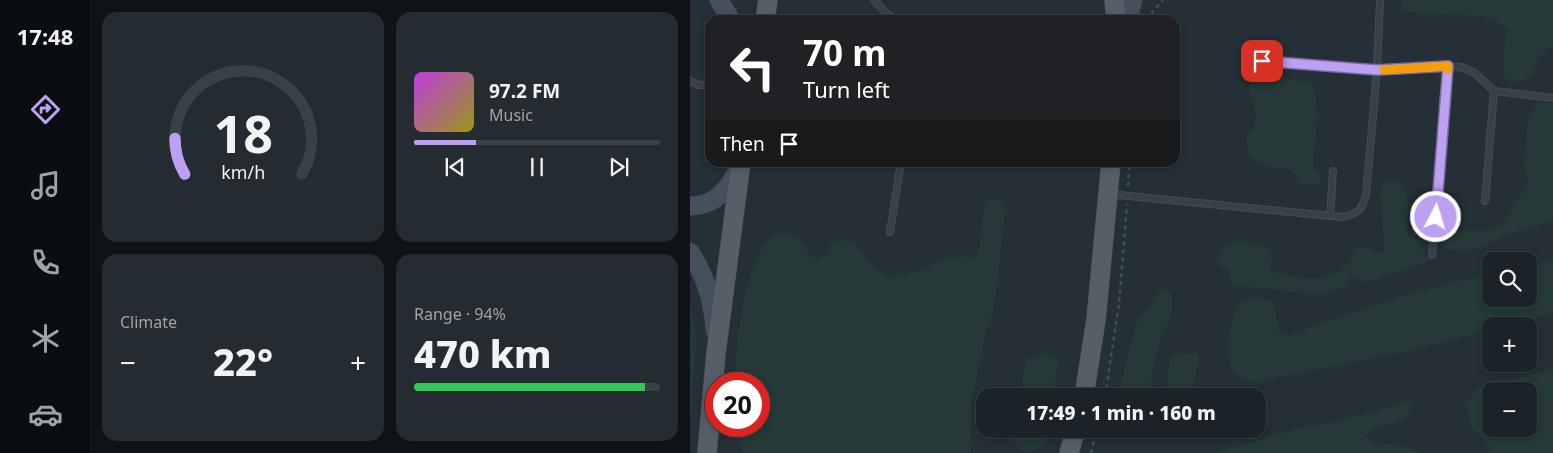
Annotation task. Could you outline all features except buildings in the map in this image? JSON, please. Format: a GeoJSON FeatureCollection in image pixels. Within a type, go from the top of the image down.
{"type":"FeatureCollection","features":[{"type":"Feature","properties":{"kind":"main road"},"geometry":{"type":"LineString","coordinates":[[1114,0],[1116,15]]}},
{"type":"Feature","properties":{"kind":"main road"},"geometry":{"type":"LineString","coordinates":[[707,453],[716,353],[740,167]]}},
{"type":"Feature","properties":{"kind":"main road"},"geometry":{"type":"LineString","coordinates":[[1085,388],[1096,320],[1111,167]]}},
{"type":"Feature","properties":{"kind":"main road"},"geometry":{"type":"LineString","coordinates":[[1069,453],[1073,438]]}},
{"type":"Feature","properties":{"kind":"street"},"geometry":{"type":"LineString","coordinates":[[719,0],[728,15]]}},
{"type":"Feature","properties":{"kind":"street"},"geometry":{"type":"LineString","coordinates":[[1129,15],[1133,0]]}},
{"type":"Feature","properties":{"kind":"street"},"geometry":{"type":"LineString","coordinates":[[690,206],[706,204],[719,197],[731,182],[738,167]]}},
{"type":"Feature","properties":{"kind":"street"},"geometry":{"type":"LineString","coordinates":[[690,252],[704,276],[709,290],[714,318],[716,353]]}},
{"type":"Feature","properties":{"kind":"lane"},"geometry":{"type":"LineString","coordinates":[[874,0],[890,15]]}},
{"type":"Feature","properties":{"kind":"lane"},"geometry":{"type":"LineString","coordinates":[[1108,194],[1330,216],[1350,216],[1357,213],[1364,205],[1377,70],[1380,0]]}},
{"type":"Feature","properties":{"kind":"lane"},"geometry":{"type":"LineString","coordinates":[[1262,61],[1377,70],[1448,66],[1468,69],[1494,91],[1553,98]]}},
{"type":"Feature","properties":{"kind":"lane"},"geometry":{"type":"LineString","coordinates":[[1432,255],[1448,66]]}},
{"type":"Feature","properties":{"kind":"lane"},"geometry":{"type":"LineString","coordinates":[[690,81],[699,85],[705,85]]}},
{"type":"Feature","properties":{"kind":"lane"},"geometry":{"type":"LineString","coordinates":[[1485,201],[1494,91]]}},
{"type":"Feature","properties":{"kind":"lane"},"geometry":{"type":"LineString","coordinates":[[890,232],[900,167]]}},
{"type":"Feature","properties":{"kind":"lane"},"geometry":{"type":"LineString","coordinates":[[1330,216],[1333,172]]}},
{"type":"Feature","properties":{"kind":"path"},"geometry":{"type":"LineString","coordinates":[[1150,15],[1163,0]]}},
{"type":"Feature","properties":{"kind":"path"},"geometry":{"type":"LineString","coordinates":[[1105,388],[1118,304],[1130,167]]}},
{"type":"Feature","properties":{"kind":"path"},"geometry":{"type":"LineString","coordinates":[[1091,453],[1095,438]]}},
{"type":"Feature","properties":{"kind":"shaded area"},"geometry":{"type":"Polygon","coordinates":[[[1403,0],[1553,0],[1553,47],[1540,56],[1532,74],[1528,78],[1508,82],[1503,70],[1503,63],[1508,29],[1482,16],[1402,12],[1400,7],[1403,0]]]}},
{"type":"Feature","properties":{"kind":"shaded area"},"geometry":{"type":"Polygon","coordinates":[[[1263,75],[1311,83],[1317,113],[1313,167],[1322,178],[1319,185],[1301,185],[1292,171],[1261,164],[1250,155],[1246,138],[1256,118],[1248,86],[1257,76],[1263,75]]]}},
{"type":"Feature","properties":{"kind":"shaded area"},"geometry":{"type":"Polygon","coordinates":[[[1553,103],[1553,218],[1474,250],[1457,251],[1446,249],[1440,240],[1442,235],[1456,231],[1489,230],[1496,228],[1504,222],[1528,181],[1524,167],[1527,123],[1536,105],[1553,103]]]}},
{"type":"Feature","properties":{"kind":"shaded area"},"geometry":{"type":"Polygon","coordinates":[[[1395,178],[1401,182],[1407,199],[1407,233],[1409,237],[1418,239],[1427,260],[1424,263],[1376,280],[1362,282],[1350,274],[1348,287],[1319,295],[1231,285],[1229,271],[1218,265],[1221,253],[1226,246],[1241,242],[1254,243],[1269,249],[1271,252],[1273,256],[1269,265],[1271,271],[1300,278],[1320,278],[1339,272],[1350,261],[1359,246],[1369,248],[1378,253],[1384,251],[1380,192],[1383,183],[1395,178]]]}},
{"type":"Feature","properties":{"kind":"shaded area"},"geometry":{"type":"Polygon","coordinates":[[[990,199],[1000,199],[1006,204],[994,310],[985,335],[972,404],[971,453],[743,453],[736,437],[770,437],[770,372],[735,372],[744,303],[749,281],[764,244],[775,233],[797,235],[812,257],[819,258],[827,254],[830,243],[851,242],[858,247],[880,272],[889,275],[905,274],[951,258],[978,258],[985,202],[990,199]]]}},
{"type":"Feature","properties":{"kind":"shaded area"},"geometry":{"type":"Polygon","coordinates":[[[1553,259],[1553,314],[1537,318],[1482,317],[1482,332],[1399,353],[1255,382],[1238,376],[1231,366],[1228,346],[1231,323],[1239,306],[1248,299],[1259,298],[1274,301],[1279,332],[1289,335],[1400,296],[1482,275],[1482,307],[1537,307],[1537,263],[1553,259]]]}},
{"type":"Feature","properties":{"kind":"shaded area"},"geometry":{"type":"Polygon","coordinates":[[[1165,289],[1171,293],[1173,306],[1160,342],[1150,388],[1121,388],[1136,324],[1160,290],[1165,289]]]}},
{"type":"Feature","properties":{"kind":"shaded area"},"geometry":{"type":"Polygon","coordinates":[[[690,304],[697,338],[690,422],[690,304]]]}},
{"type":"Feature","properties":{"kind":"shaded area"},"geometry":{"type":"Polygon","coordinates":[[[1196,353],[1199,356],[1193,388],[1165,388],[1171,357],[1196,353]]]}},
{"type":"Feature","properties":{"kind":"shaded area"},"geometry":{"type":"Polygon","coordinates":[[[1046,354],[1055,356],[1059,361],[1054,388],[1021,388],[1026,359],[1046,354]]]}},
{"type":"Feature","properties":{"kind":"shaded area"},"geometry":{"type":"Polygon","coordinates":[[[1553,369],[1553,453],[1492,453],[1470,424],[1466,403],[1476,389],[1482,387],[1482,437],[1537,437],[1537,382],[1503,382],[1553,369]]]}},
{"type":"Feature","properties":{"kind":"shaded area"},"geometry":{"type":"Polygon","coordinates":[[[1406,402],[1411,403],[1412,408],[1405,420],[1373,429],[1366,436],[1369,441],[1408,447],[1422,453],[1214,453],[1299,428],[1339,421],[1406,402]]]}},
{"type":"Feature","properties":{"kind":"shaded area"},"geometry":{"type":"Polygon","coordinates":[[[1013,438],[1044,438],[1041,446],[1029,452],[1021,449],[1013,438]]]}},
{"type":"Feature","properties":{"kind":"slow traffic"},"geometry":{"type":"LineString","coordinates":[[1384,70],[1432,66],[1448,66],[1448,69]]}},
{"type":"Feature","properties":{"kind":"route"},"geometry":{"type":"LineString","coordinates":[[1262,61],[1377,70],[1448,66],[1436,217]]}}]}
